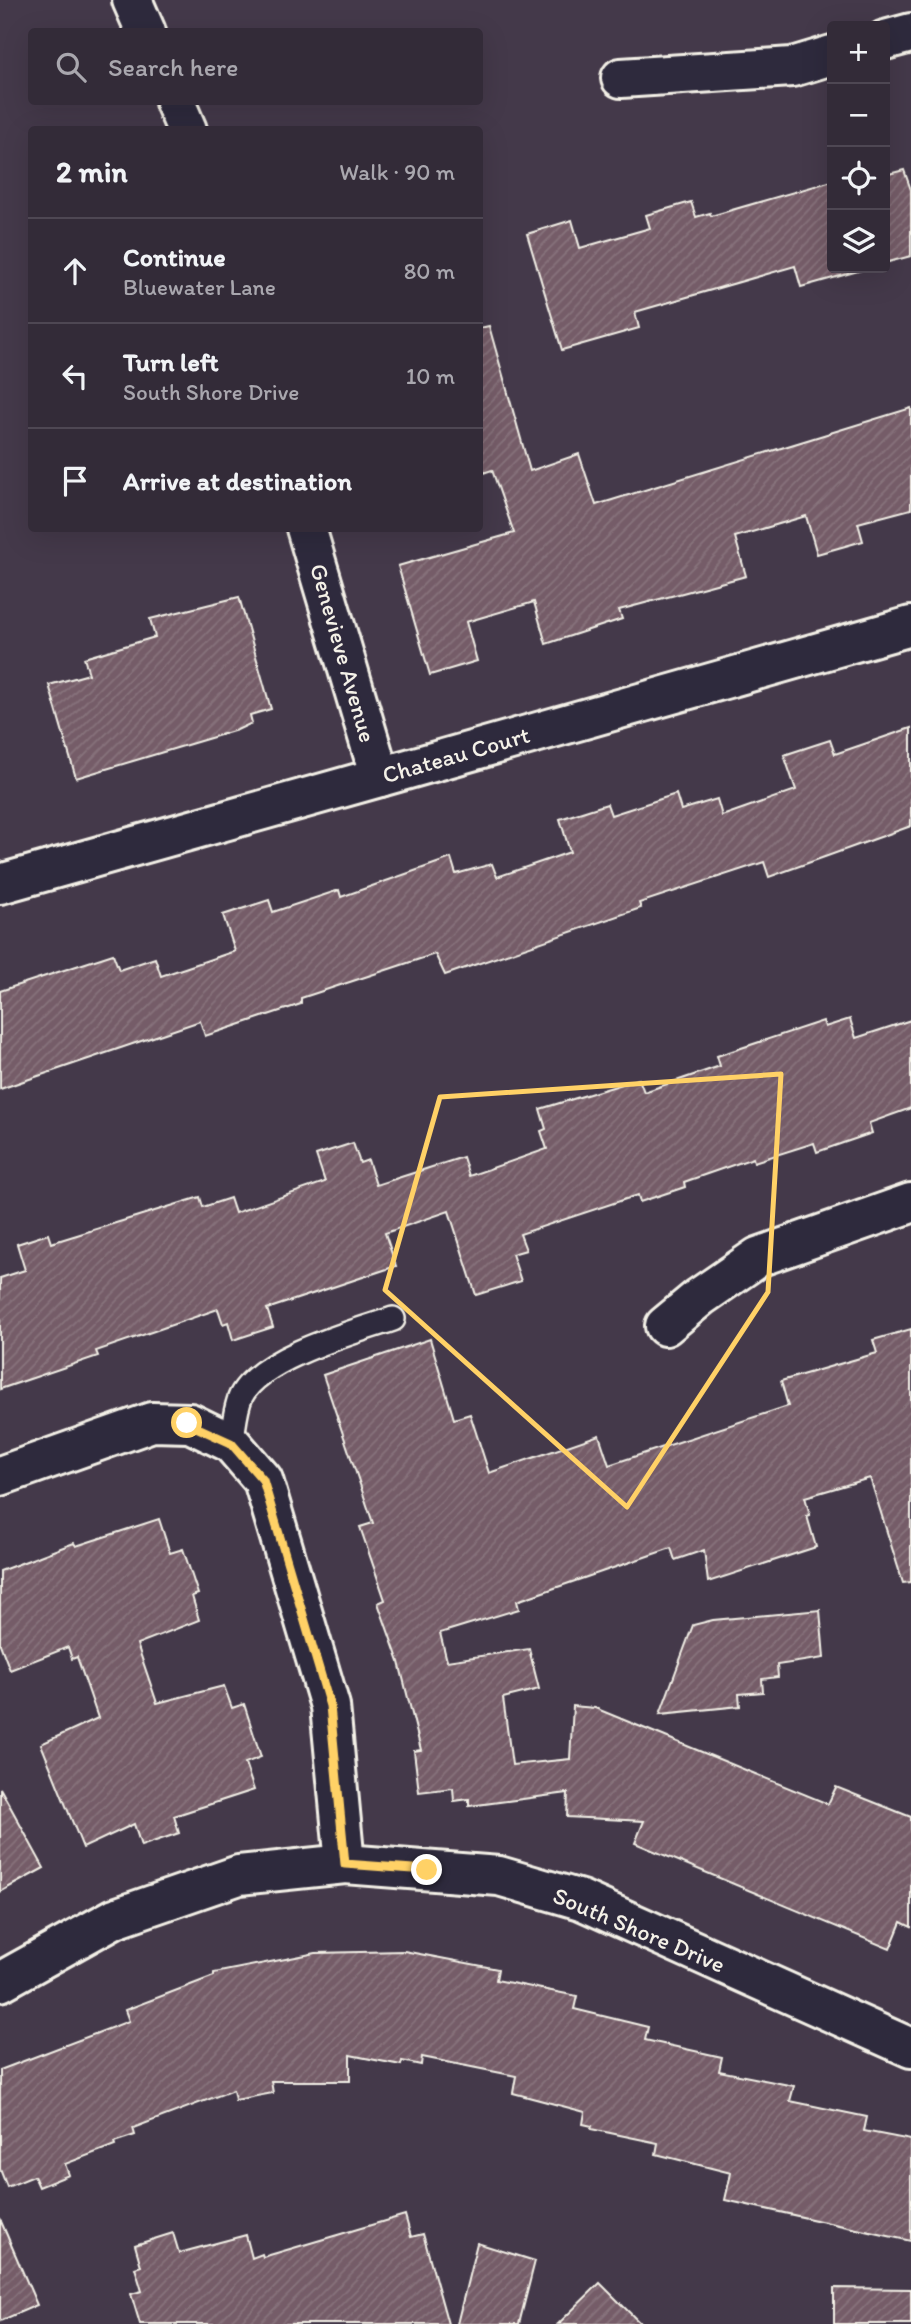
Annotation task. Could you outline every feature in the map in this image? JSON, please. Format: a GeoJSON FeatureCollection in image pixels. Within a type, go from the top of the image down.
{"type":"FeatureCollection","features":[{"type":"Feature","properties":{"kind":"street"},"geometry":{"type":"LineString","coordinates":[[132,0],[144,28]]}},
{"type":"Feature","properties":{"kind":"street"},"geometry":{"type":"LineString","coordinates":[[890,39],[911,33]]}},
{"type":"Feature","properties":{"kind":"street"},"geometry":{"type":"LineString","coordinates":[[621,78],[792,67],[827,56]]}},
{"type":"Feature","properties":{"kind":"street"},"geometry":{"type":"LineString","coordinates":[[176,105],[185,126]]}},
{"type":"Feature","properties":{"kind":"street","name":"Genevieve Avenue"},"geometry":{"type":"LineString","coordinates":[[307,532],[380,778]]}},
{"type":"Feature","properties":{"kind":"street","name":"Chateau Court"},"geometry":{"type":"LineString","coordinates":[[0,884],[911,625]]}},
{"type":"Feature","properties":{"kind":"street"},"geometry":{"type":"LineString","coordinates":[[665,1326],[700,1297],[758,1257],[911,1203]]}},
{"type":"Feature","properties":{"kind":"street"},"geometry":{"type":"LineString","coordinates":[[0,1476],[152,1422],[190,1423],[231,1443],[263,1480],[330,1706],[345,1864]]}},
{"type":"Feature","properties":{"kind":"street","name":"South Shore Drive"},"geometry":{"type":"LineString","coordinates":[[0,1982],[115,1917],[239,1875],[345,1864],[499,1876],[581,1900],[911,2048]]}},
{"type":"Feature","properties":{"kind":"lane"},"geometry":{"type":"LineString","coordinates":[[231,1443],[241,1395],[261,1376],[310,1348],[393,1319]]}},
{"type":"Feature","properties":{"kind":"highlighted area"},"geometry":{"type":"Polygon","coordinates":[[[781,1074],[768,1292],[627,1507],[385,1290],[440,1097],[781,1074]]]}},
{"type":"Feature","properties":{"kind":"building"},"geometry":{"type":"Polygon","coordinates":[[[904,170],[911,190],[911,256],[890,262],[890,210],[890,174],[904,170]]]}},
{"type":"Feature","properties":{"kind":"building"},"geometry":{"type":"Polygon","coordinates":[[[827,182],[827,273],[851,273],[801,287],[795,266],[635,312],[639,328],[562,350],[527,234],[572,220],[580,248],[650,228],[646,215],[691,202],[696,217],[710,213],[711,216],[827,182]]]}},
{"type":"Feature","properties":{"kind":"building"},"geometry":{"type":"Polygon","coordinates":[[[489,326],[530,471],[579,454],[596,505],[911,408],[911,509],[858,523],[863,541],[817,554],[806,516],[735,537],[746,576],[619,610],[622,619],[546,644],[534,602],[466,622],[477,661],[430,675],[398,566],[514,533],[492,470],[483,473],[483,327],[489,326]]]}},
{"type":"Feature","properties":{"kind":"building"},"geometry":{"type":"Polygon","coordinates":[[[239,597],[271,709],[250,715],[252,723],[237,730],[76,778],[49,685],[89,674],[84,658],[155,637],[150,619],[239,597]]]}},
{"type":"Feature","properties":{"kind":"building"},"geometry":{"type":"Polygon","coordinates":[[[911,728],[911,826],[769,877],[764,862],[639,903],[641,908],[445,975],[435,954],[301,998],[301,1004],[205,1036],[200,1021],[0,1089],[0,991],[113,954],[119,970],[155,958],[161,976],[235,951],[223,915],[269,900],[273,912],[339,890],[341,897],[451,858],[456,874],[492,864],[497,877],[570,852],[560,819],[607,804],[611,815],[676,794],[681,810],[717,799],[722,816],[796,790],[784,755],[830,740],[835,754],[911,728]]]}},
{"type":"Feature","properties":{"kind":"building"},"geometry":{"type":"Polygon","coordinates":[[[850,1019],[856,1038],[911,1020],[911,1108],[869,1123],[872,1133],[817,1152],[814,1143],[754,1162],[753,1158],[684,1182],[685,1187],[640,1202],[638,1195],[520,1234],[526,1250],[512,1254],[521,1281],[476,1295],[449,1211],[385,1233],[396,1266],[267,1309],[273,1327],[233,1340],[228,1322],[223,1324],[218,1309],[96,1351],[98,1356],[0,1389],[0,1278],[25,1270],[17,1244],[48,1234],[51,1243],[200,1197],[203,1207],[230,1198],[235,1213],[325,1182],[316,1155],[353,1143],[360,1163],[368,1160],[376,1185],[463,1157],[469,1176],[547,1149],[541,1131],[546,1129],[540,1109],[639,1079],[644,1092],[720,1066],[717,1056],[823,1021],[825,1027],[850,1019]]]}},
{"type":"Feature","properties":{"kind":"building"},"geometry":{"type":"Polygon","coordinates":[[[911,1329],[911,1582],[903,1583],[870,1478],[805,1497],[810,1515],[807,1516],[816,1547],[708,1582],[704,1550],[675,1560],[671,1548],[517,1601],[519,1609],[440,1633],[447,1661],[529,1649],[539,1689],[503,1698],[512,1765],[570,1759],[573,1706],[595,1708],[828,1804],[836,1787],[911,1817],[911,1927],[901,1922],[890,1949],[635,1843],[644,1821],[567,1817],[568,1793],[469,1806],[469,1799],[454,1801],[453,1788],[419,1792],[414,1751],[421,1750],[399,1662],[378,1603],[385,1600],[360,1527],[373,1523],[323,1375],[430,1339],[454,1419],[470,1414],[489,1473],[599,1435],[609,1465],[788,1406],[781,1381],[877,1353],[873,1340],[911,1329]]]}},
{"type":"Feature","properties":{"kind":"building"},"geometry":{"type":"Polygon","coordinates":[[[159,1519],[170,1553],[183,1549],[198,1594],[192,1596],[199,1620],[137,1644],[157,1703],[224,1686],[232,1708],[244,1704],[261,1757],[245,1763],[254,1790],[174,1816],[179,1833],[141,1846],[134,1824],[83,1848],[41,1744],[98,1718],[77,1657],[72,1659],[68,1647],[10,1670],[0,1644],[0,1571],[74,1543],[76,1546],[159,1519]]]}},
{"type":"Feature","properties":{"kind":"building"},"geometry":{"type":"Polygon","coordinates":[[[820,1610],[824,1658],[777,1665],[778,1677],[762,1679],[763,1692],[739,1694],[740,1706],[660,1714],[693,1625],[713,1620],[820,1610]]]}},
{"type":"Feature","properties":{"kind":"building"},"geometry":{"type":"Polygon","coordinates":[[[0,1788],[44,1868],[0,1892],[0,1788]]]}},
{"type":"Feature","properties":{"kind":"building"},"geometry":{"type":"Polygon","coordinates":[[[404,1951],[498,1969],[496,1980],[577,1996],[574,2009],[648,2027],[645,2040],[722,2057],[719,2071],[794,2086],[790,2101],[867,2117],[864,2131],[911,2140],[911,2241],[725,2200],[731,2173],[656,2154],[658,2143],[591,2129],[592,2126],[583,2124],[585,2112],[513,2093],[516,2076],[422,2057],[421,2065],[402,2061],[401,2065],[350,2055],[350,2081],[271,2081],[273,2093],[235,2100],[233,2090],[133,2128],[135,2135],[65,2164],[69,2175],[39,2187],[34,2176],[7,2187],[0,2169],[0,2070],[129,2021],[125,2010],[214,1976],[214,1973],[316,1953],[404,1951]]]}},
{"type":"Feature","properties":{"kind":"building"},"geometry":{"type":"Polygon","coordinates":[[[405,2215],[411,2237],[423,2234],[448,2324],[140,2324],[131,2294],[142,2291],[135,2268],[141,2266],[135,2245],[173,2233],[179,2253],[246,2235],[252,2258],[262,2254],[263,2257],[405,2215]]]}},
{"type":"Feature","properties":{"kind":"building"},"geometry":{"type":"Polygon","coordinates":[[[0,2219],[37,2305],[0,2321],[0,2219]]]}},
{"type":"Feature","properties":{"kind":"building"},"geometry":{"type":"Polygon","coordinates":[[[477,2243],[535,2261],[519,2324],[457,2324],[477,2243]]]}},
{"type":"Feature","properties":{"kind":"building"},"geometry":{"type":"Polygon","coordinates":[[[600,2283],[641,2324],[558,2324],[600,2283]]]}},
{"type":"Feature","properties":{"kind":"building"},"geometry":{"type":"Polygon","coordinates":[[[834,2288],[911,2289],[911,2324],[834,2324],[834,2288]]]}},
{"type":"Feature","properties":{"kind":"route"},"geometry":{"type":"LineString","coordinates":[[187,1423],[231,1443],[263,1480],[330,1706],[345,1864],[427,1870]]}}]}
